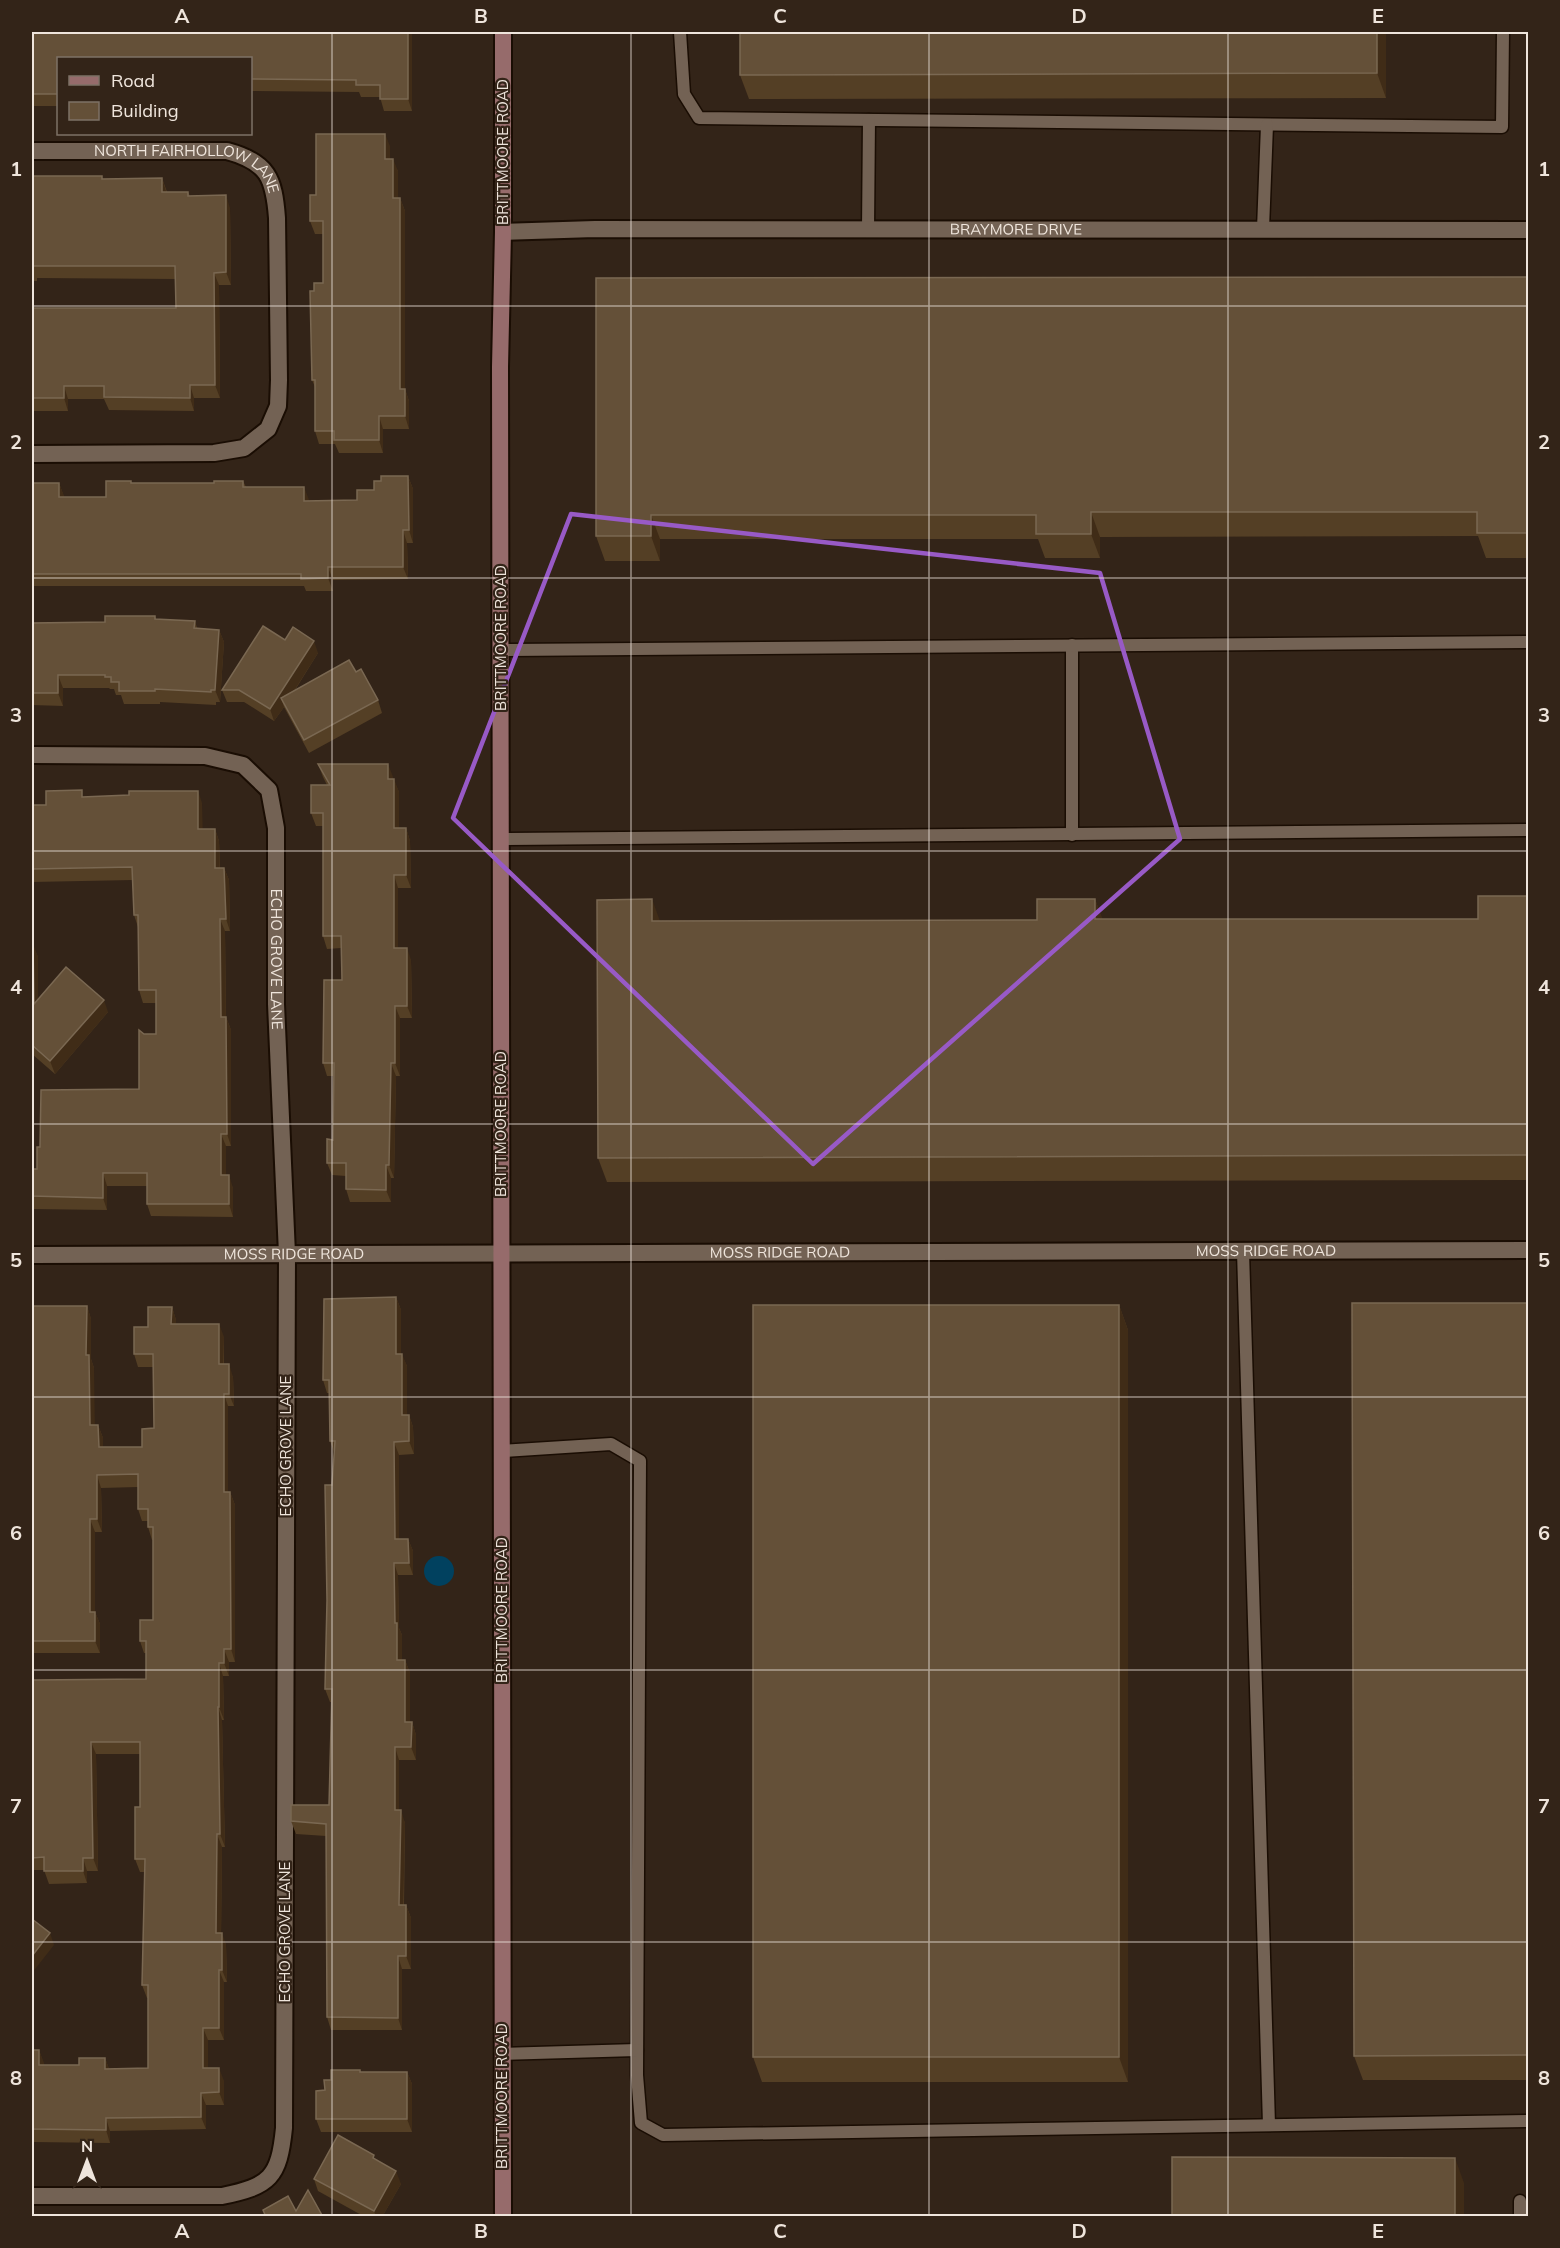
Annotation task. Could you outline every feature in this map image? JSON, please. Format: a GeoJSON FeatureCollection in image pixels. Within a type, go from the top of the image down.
{"type":"FeatureCollection","features":[{"type":"Feature","properties":{"kind":"main road","name":"BRITTMOORE ROAD"},"geometry":{"type":"LineString","coordinates":[[502,2217],[500,367],[503,32]]}},
{"type":"Feature","properties":{"kind":"street","name":"NORTH FAIRHOLLOW LANE"},"geometry":{"type":"LineString","coordinates":[[32,151],[227,151],[248,157],[267,172],[275,193],[278,290],[278,406],[268,429],[244,448],[214,453],[32,454]]}},
{"type":"Feature","properties":{"kind":"street","name":"BRAYMORE DRIVE"},"geometry":{"type":"LineString","coordinates":[[503,232],[595,229],[1528,230]]}},
{"type":"Feature","properties":{"kind":"street","name":"ECHO GROVE LANE"},"geometry":{"type":"LineString","coordinates":[[32,756],[205,756],[243,765],[269,790],[276,828],[276,1004],[287,1254],[284,2128],[282,2151],[273,2176],[250,2190],[222,2196],[32,2196]]}},
{"type":"Feature","properties":{"kind":"street","name":"MOSS RIDGE ROAD"},"geometry":{"type":"LineString","coordinates":[[32,1255],[1528,1250]]}},
{"type":"Feature","properties":{"kind":"lane"},"geometry":{"type":"LineString","coordinates":[[680,32],[684,94],[699,118],[1502,127],[1503,32]]}},
{"type":"Feature","properties":{"kind":"lane"},"geometry":{"type":"LineString","coordinates":[[868,229],[869,120]]}},
{"type":"Feature","properties":{"kind":"lane"},"geometry":{"type":"LineString","coordinates":[[1263,229],[1267,125]]}},
{"type":"Feature","properties":{"kind":"lane"},"geometry":{"type":"LineString","coordinates":[[501,650],[1528,642]]}},
{"type":"Feature","properties":{"kind":"lane"},"geometry":{"type":"LineString","coordinates":[[1072,645],[1072,835]]}},
{"type":"Feature","properties":{"kind":"lane"},"geometry":{"type":"LineString","coordinates":[[501,839],[1528,830]]}},
{"type":"Feature","properties":{"kind":"lane"},"geometry":{"type":"LineString","coordinates":[[1243,1251],[1269,2125]]}},
{"type":"Feature","properties":{"kind":"lane"},"geometry":{"type":"LineString","coordinates":[[502,1451],[611,1444],[640,1461],[637,2050],[641,2123],[663,2135],[1528,2121]]}},
{"type":"Feature","properties":{"kind":"lane"},"geometry":{"type":"LineString","coordinates":[[502,2054],[637,2050]]}},
{"type":"Feature","properties":{"kind":"lane"},"geometry":{"type":"LineString","coordinates":[[1520,2200],[1520,2217]]}},
{"type":"Feature","properties":{"kind":"highlighted area"},"geometry":{"type":"Polygon","coordinates":[[[571,514],[1100,573],[1180,839],[813,1164],[453,818],[571,514]]]}},
{"type":"Feature","properties":{"kind":"water"},"geometry":{"type":"Polygon","coordinates":[[[439,1556],[450,1560],[454,1571],[450,1582],[439,1586],[428,1582],[424,1571],[428,1560],[439,1556]]]}},
{"type":"Feature","properties":{"kind":"building"},"geometry":{"type":"Polygon","coordinates":[[[32,32],[408,32],[408,99],[380,99],[380,85],[356,85],[356,80],[252,79],[252,57],[57,57],[57,94],[32,94],[32,32]]]}},
{"type":"Feature","properties":{"kind":"building"},"geometry":{"type":"Polygon","coordinates":[[[740,32],[1377,32],[1377,73],[740,75],[740,32]]]}},
{"type":"Feature","properties":{"kind":"building"},"geometry":{"type":"Polygon","coordinates":[[[316,134],[385,134],[385,159],[393,159],[393,198],[400,198],[400,389],[405,389],[405,416],[379,416],[379,440],[334,440],[334,431],[315,431],[315,380],[312,380],[310,291],[314,291],[314,283],[323,283],[323,221],[310,221],[310,195],[316,195],[316,134]]]}},
{"type":"Feature","properties":{"kind":"building"},"geometry":{"type":"Polygon","coordinates":[[[32,176],[102,176],[102,179],[162,178],[162,192],[188,192],[188,196],[226,195],[226,272],[214,273],[215,385],[190,385],[190,398],[104,397],[104,386],[64,386],[64,398],[32,398],[32,308],[176,308],[175,266],[33,266],[32,268],[32,176]]]}},
{"type":"Feature","properties":{"kind":"building"},"geometry":{"type":"Polygon","coordinates":[[[1528,277],[1528,533],[1477,533],[1477,512],[1091,512],[1091,534],[1036,534],[1036,515],[651,515],[651,536],[596,536],[596,278],[1528,277]]]}},
{"type":"Feature","properties":{"kind":"building"},"geometry":{"type":"Polygon","coordinates":[[[381,476],[408,476],[409,530],[403,530],[403,567],[328,567],[328,578],[301,579],[301,574],[32,574],[32,483],[59,483],[59,497],[106,497],[106,481],[214,483],[214,481],[243,481],[243,487],[304,487],[304,501],[357,500],[357,490],[374,490],[374,481],[381,481],[381,476]]]}},
{"type":"Feature","properties":{"kind":"building"},"geometry":{"type":"Polygon","coordinates":[[[105,616],[155,616],[155,619],[195,621],[194,628],[219,630],[215,690],[211,692],[155,689],[155,691],[119,691],[119,682],[111,682],[111,677],[105,677],[105,675],[58,675],[58,693],[32,693],[32,623],[105,622],[105,616]]]}},
{"type":"Feature","properties":{"kind":"building"},"geometry":{"type":"Polygon","coordinates":[[[263,626],[285,640],[293,627],[314,641],[270,709],[239,690],[222,690],[263,626]]]}},
{"type":"Feature","properties":{"kind":"building"},"geometry":{"type":"Polygon","coordinates":[[[349,660],[356,672],[361,669],[378,700],[304,740],[281,698],[349,660]]]}},
{"type":"Feature","properties":{"kind":"building"},"geometry":{"type":"Polygon","coordinates":[[[318,764],[388,764],[388,779],[394,779],[394,828],[406,828],[406,875],[394,875],[394,948],[407,948],[407,1006],[395,1006],[395,1063],[391,1063],[389,1165],[386,1165],[386,1190],[346,1189],[346,1163],[327,1163],[327,1139],[333,1140],[334,1063],[323,1063],[324,980],[342,980],[341,936],[323,936],[323,813],[311,813],[311,785],[330,785],[318,764]]]}},
{"type":"Feature","properties":{"kind":"building"},"geometry":{"type":"Polygon","coordinates":[[[82,790],[82,797],[129,795],[129,791],[198,791],[198,829],[215,829],[215,868],[224,868],[226,919],[220,919],[221,1017],[226,1017],[227,1134],[221,1134],[221,1175],[229,1175],[229,1204],[147,1204],[147,1173],[103,1173],[103,1198],[32,1196],[32,1169],[37,1169],[37,1147],[40,1147],[41,1090],[139,1089],[139,1030],[144,1034],[156,1034],[156,990],[139,990],[138,915],[134,915],[132,867],[32,869],[32,805],[46,805],[46,791],[82,790]]]}},
{"type":"Feature","properties":{"kind":"building"},"geometry":{"type":"Polygon","coordinates":[[[1478,896],[1528,896],[1528,1155],[598,1158],[597,900],[652,899],[652,921],[1037,920],[1037,899],[1095,899],[1095,919],[1478,919],[1478,896]]]}},
{"type":"Feature","properties":{"kind":"building"},"geometry":{"type":"Polygon","coordinates":[[[32,944],[34,1004],[66,967],[104,1000],[50,1061],[32,1045],[32,944]]]}},
{"type":"Feature","properties":{"kind":"building"},"geometry":{"type":"Polygon","coordinates":[[[396,1297],[396,1354],[402,1354],[402,1415],[409,1415],[409,1441],[394,1442],[395,1539],[408,1539],[409,1563],[394,1563],[397,1660],[405,1660],[405,1722],[412,1722],[411,1747],[395,1747],[395,1810],[401,1810],[399,1905],[406,1905],[406,1956],[398,1956],[398,2018],[327,2017],[326,1824],[291,1821],[291,1805],[329,1805],[332,1689],[325,1689],[327,1600],[325,1485],[332,1485],[335,1441],[330,1441],[329,1380],[323,1380],[324,1299],[396,1297]]]}},
{"type":"Feature","properties":{"kind":"building"},"geometry":{"type":"Polygon","coordinates":[[[1352,1303],[1528,1303],[1528,2055],[1354,2056],[1352,1303]]]}},
{"type":"Feature","properties":{"kind":"building"},"geometry":{"type":"Polygon","coordinates":[[[753,1305],[1119,1305],[1119,2057],[753,2057],[753,1305]]]}},
{"type":"Feature","properties":{"kind":"building"},"geometry":{"type":"Polygon","coordinates":[[[32,1306],[87,1306],[86,1355],[89,1355],[90,1425],[98,1425],[99,1447],[142,1447],[142,1429],[154,1428],[153,1354],[134,1354],[134,1327],[148,1327],[148,1307],[172,1307],[171,1324],[219,1324],[219,1364],[229,1364],[229,1394],[224,1394],[224,1492],[230,1492],[231,1649],[224,1649],[224,1663],[219,1663],[218,1707],[220,1834],[217,1834],[216,1933],[222,1933],[222,1970],[219,1970],[219,2028],[203,2028],[203,2068],[219,2068],[219,2092],[201,2093],[201,2117],[106,2118],[106,2130],[32,2129],[32,2050],[39,2050],[39,2065],[79,2065],[79,2058],[105,2058],[105,2069],[148,2068],[148,1985],[142,1985],[145,1859],[135,1859],[135,1807],[140,1807],[140,1742],[91,1742],[93,1858],[83,1858],[83,1871],[44,1871],[44,1857],[32,1858],[32,1680],[146,1679],[146,1641],[140,1641],[140,1620],[153,1620],[153,1527],[148,1527],[148,1509],[138,1509],[138,1474],[97,1475],[97,1519],[90,1519],[90,1612],[95,1612],[95,1641],[32,1641],[32,1306]]]}},
{"type":"Feature","properties":{"kind":"building"},"geometry":{"type":"Polygon","coordinates":[[[32,1919],[50,1933],[32,1956],[32,1919]]]}},
{"type":"Feature","properties":{"kind":"building"},"geometry":{"type":"Polygon","coordinates":[[[331,2070],[407,2072],[407,2119],[316,2119],[316,2091],[325,2090],[324,2080],[331,2080],[331,2070]]]}},
{"type":"Feature","properties":{"kind":"building"},"geometry":{"type":"Polygon","coordinates":[[[338,2135],[374,2155],[373,2158],[396,2171],[374,2211],[314,2179],[338,2135]]]}},
{"type":"Feature","properties":{"kind":"building"},"geometry":{"type":"Polygon","coordinates":[[[1172,2157],[1455,2158],[1455,2217],[1172,2217],[1172,2157]]]}},
{"type":"Feature","properties":{"kind":"building"},"geometry":{"type":"Polygon","coordinates":[[[308,2190],[323,2217],[266,2217],[263,2210],[288,2196],[296,2211],[308,2190]]]}}]}
